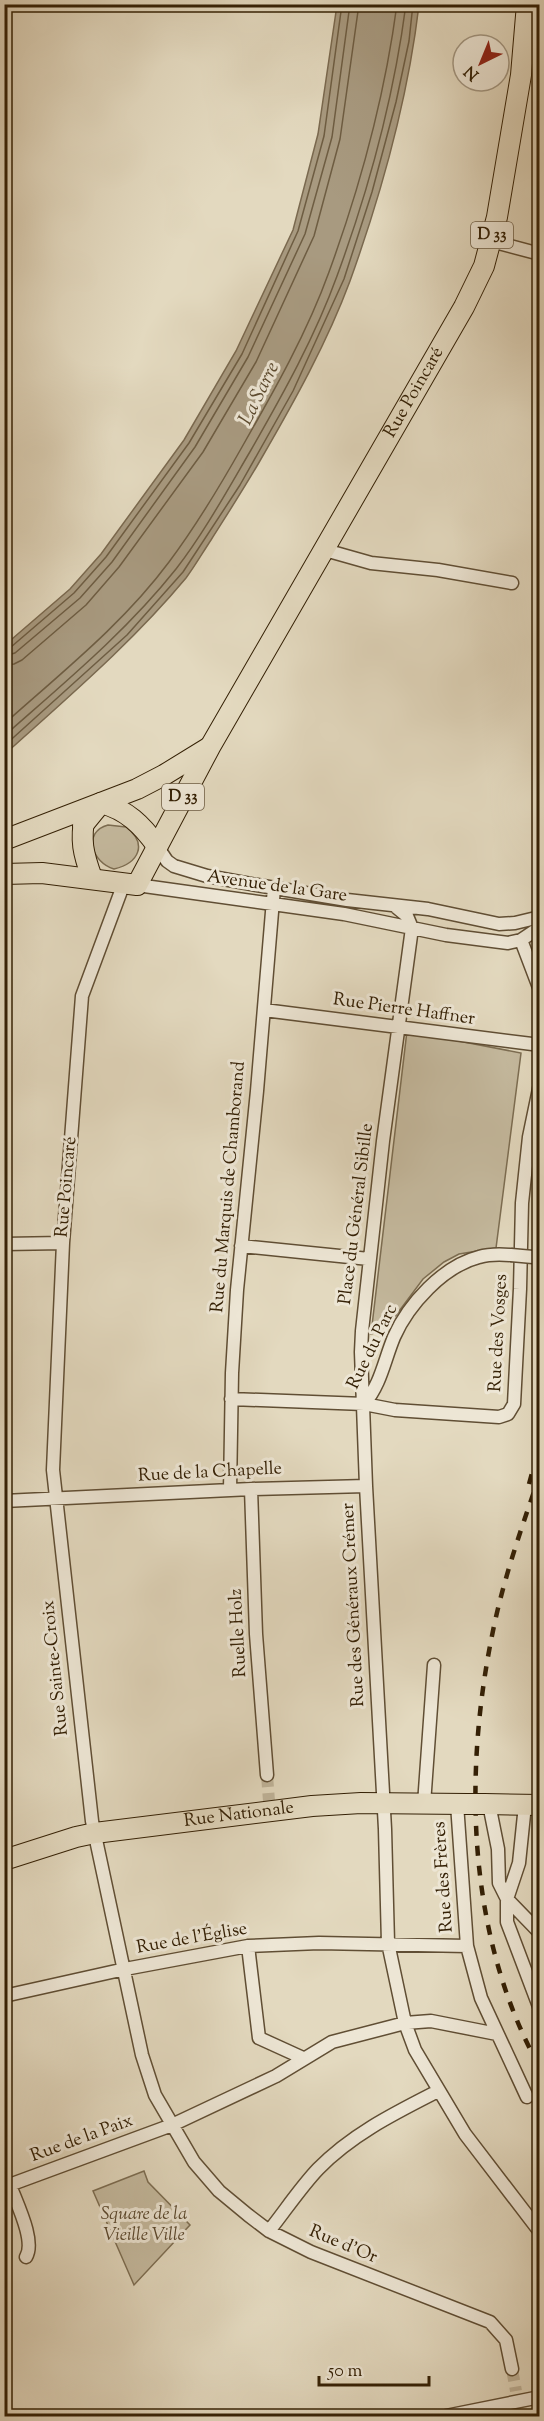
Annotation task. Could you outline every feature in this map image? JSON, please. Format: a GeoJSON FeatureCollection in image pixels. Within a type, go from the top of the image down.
{"type":"FeatureCollection","features":[{"type":"Feature","properties":{"kind":"main road","name":"Rue Poincaré"},"geometry":{"type":"LineString","coordinates":[[157,846],[210,747],[464,307],[484,266],[497,217],[520,83],[527,4]]}},
{"type":"Feature","properties":{"kind":"main road","name":"Rue Poincaré"},"geometry":{"type":"LineString","coordinates":[[97,808],[164,775],[210,747]]}},
{"type":"Feature","properties":{"kind":"main road"},"geometry":{"type":"LineString","coordinates":[[92,878],[82,848],[97,808],[128,815],[144,828],[157,846]]}},
{"type":"Feature","properties":{"kind":"main road","name":"D 33"},"geometry":{"type":"LineString","coordinates":[[4,840],[97,808]]}},
{"type":"Feature","properties":{"kind":"main road","name":"D 33"},"geometry":{"type":"LineString","coordinates":[[130,884],[157,846]]}},
{"type":"Feature","properties":{"kind":"main road"},"geometry":{"type":"LineString","coordinates":[[4,874],[42,873],[130,884]]}},
{"type":"Feature","properties":{"kind":"main road","name":"Rue Nationale"},"geometry":{"type":"LineString","coordinates":[[4,1860],[95,1833],[269,1806],[361,1803],[532,1805]]}},
{"type":"Feature","properties":{"kind":"street"},"geometry":{"type":"LineString","coordinates":[[491,241],[540,254]]}},
{"type":"Feature","properties":{"kind":"street"},"geometry":{"type":"LineString","coordinates":[[325,550],[371,563],[438,570],[512,583]]}},
{"type":"Feature","properties":{"kind":"street","name":"Avenue de la Gare"},"geometry":{"type":"LineString","coordinates":[[157,846],[167,861],[174,866],[207,876],[274,888],[428,909],[499,924],[540,917]]}},
{"type":"Feature","properties":{"kind":"street","name":"Avenue de la Gare"},"geometry":{"type":"LineString","coordinates":[[130,884],[354,916],[412,928],[508,943],[521,940]]}},
{"type":"Feature","properties":{"kind":"street","name":"Rue Poincaré"},"geometry":{"type":"LineString","coordinates":[[55,1499],[54,1441],[63,1242],[82,996],[130,884]]}},
{"type":"Feature","properties":{"kind":"street","name":"Rue du Marquis de Chamborand"},"geometry":{"type":"LineString","coordinates":[[230,1490],[231,1399],[240,1246],[274,888]]}},
{"type":"Feature","properties":{"kind":"street"},"geometry":{"type":"LineString","coordinates":[[396,906],[407,916],[412,928]]}},
{"type":"Feature","properties":{"kind":"street"},"geometry":{"type":"LineString","coordinates":[[540,924],[536,930],[521,940],[540,990]]}},
{"type":"Feature","properties":{"kind":"street","name":"Place du Général Sibille"},"geometry":{"type":"LineString","coordinates":[[364,1404],[362,1331],[369,1259],[412,928]]}},
{"type":"Feature","properties":{"kind":"street","name":"Rue Pierre Haffner"},"geometry":{"type":"LineString","coordinates":[[264,1010],[540,1046]]}},
{"type":"Feature","properties":{"kind":"street","name":"Rue des Vosges"},"geometry":{"type":"LineString","coordinates":[[231,1399],[364,1404],[395,1410],[499,1417],[508,1414],[514,1404],[522,1203],[529,1137],[540,1084]]}},
{"type":"Feature","properties":{"kind":"street"},"geometry":{"type":"LineString","coordinates":[[4,1244],[63,1242]]}},
{"type":"Feature","properties":{"kind":"street"},"geometry":{"type":"LineString","coordinates":[[240,1246],[369,1259]]}},
{"type":"Feature","properties":{"kind":"street","name":"Rue du Parc"},"geometry":{"type":"LineString","coordinates":[[364,1404],[379,1382],[400,1325],[423,1294],[449,1272],[476,1257],[492,1254],[540,1258]]}},
{"type":"Feature","properties":{"kind":"street","name":"Rue des Généraux Crémer"},"geometry":{"type":"LineString","coordinates":[[364,1404],[366,1486],[384,1804],[388,1943],[405,2023],[415,2050],[438,2091],[490,2169],[540,2232]]}},
{"type":"Feature","properties":{"kind":"street","name":"Rue de la Chapelle"},"geometry":{"type":"LineString","coordinates":[[4,1501],[366,1486]]}},
{"type":"Feature","properties":{"kind":"street","name":"Ruelle Holz"},"geometry":{"type":"LineString","coordinates":[[251,1489],[256,1634],[267,1775]]}},
{"type":"Feature","properties":{"kind":"street","name":"Rue Sainte-Croix"},"geometry":{"type":"LineString","coordinates":[[55,1499],[92,1821],[125,1969]]}},
{"type":"Feature","properties":{"kind":"street"},"geometry":{"type":"LineString","coordinates":[[424,1804],[434,1665]]}},
{"type":"Feature","properties":{"kind":"street"},"geometry":{"type":"LineString","coordinates":[[474,1804],[498,1849],[499,1883],[507,1899],[540,1933]]}},
{"type":"Feature","properties":{"kind":"street","name":"Rue des Frères"},"geometry":{"type":"LineString","coordinates":[[474,1804],[467,1946],[481,1998],[527,2097]]}},
{"type":"Feature","properties":{"kind":"street"},"geometry":{"type":"LineString","coordinates":[[532,1805],[519,1863],[507,1899],[507,1922],[540,2009]]}},
{"type":"Feature","properties":{"kind":"street","name":"Rue de l'Église"},"geometry":{"type":"LineString","coordinates":[[4,1996],[125,1969],[248,1946],[388,1943]]}},
{"type":"Feature","properties":{"kind":"street","name":"Rue des Frères"},"geometry":{"type":"LineString","coordinates":[[388,1943],[467,1946]]}},
{"type":"Feature","properties":{"kind":"street"},"geometry":{"type":"LineString","coordinates":[[248,1946],[259,2038],[303,2058]]}},
{"type":"Feature","properties":{"kind":"street","name":"Rue d'Or"},"geometry":{"type":"LineString","coordinates":[[125,1969],[142,2055],[155,2095],[194,2162],[219,2192],[269,2231],[358,2272],[490,2322],[506,2340],[512,2369]]}},
{"type":"Feature","properties":{"kind":"street","name":"Rue de la Paix"},"geometry":{"type":"LineString","coordinates":[[7,2186],[172,2125],[276,2076],[332,2042],[405,2023],[431,2021],[497,2034]]}},
{"type":"Feature","properties":{"kind":"street"},"geometry":{"type":"LineString","coordinates":[[269,2231],[318,2169],[342,2149],[373,2125],[438,2091]]}},
{"type":"Feature","properties":{"kind":"street"},"geometry":{"type":"LineString","coordinates":[[7,2186],[29,2238],[30,2250],[26,2257]]}},
{"type":"Feature","properties":{"kind":"street"},"geometry":{"type":"LineString","coordinates":[[446,2416],[518,2397],[540,2397]]}},
{"type":"Feature","properties":{"kind":"green space"},"geometry":{"type":"Polygon","coordinates":[[[108,825],[126,827],[133,833],[138,846],[135,858],[114,869],[100,861],[93,847],[95,834],[108,825]]]}},
{"type":"Feature","properties":{"kind":"green space"},"geometry":{"type":"Polygon","coordinates":[[[407,1031],[521,1053],[496,1248],[459,1254],[444,1262],[423,1279],[385,1330],[371,1334],[407,1031]]]}},
{"type":"Feature","properties":{"kind":"green space","name":"Square de la Vieille Ville"},"geometry":{"type":"Polygon","coordinates":[[[144,2171],[148,2182],[190,2225],[134,2285],[93,2191],[144,2171]]]}},
{"type":"Feature","properties":{"kind":"water","name":"La Sarre"},"geometry":{"type":"Polygon","coordinates":[[[337,5],[419,5],[401,110],[383,179],[350,281],[331,327],[298,394],[261,459],[186,578],[144,625],[5,754],[5,645],[70,589],[101,554],[184,440],[236,351],[293,230],[318,134],[337,5]]]}},
{"type":"Feature","properties":{"kind":"tunnel"},"geometry":{"type":"LineString","coordinates":[[267,1775],[269,1801]]}},
{"type":"Feature","properties":{"kind":"tunnel"},"geometry":{"type":"LineString","coordinates":[[512,2369],[516,2391]]}},
{"type":"Feature","properties":{"kind":"railway"},"geometry":{"type":"LineString","coordinates":[[529,1484],[540,1444]]}},
{"type":"Feature","properties":{"kind":"railway"},"geometry":{"type":"LineString","coordinates":[[540,1474],[509,1568],[494,1626],[484,1681],[475,1795],[478,1852],[485,1908],[497,1963],[516,2017],[540,2068]]}}]}
